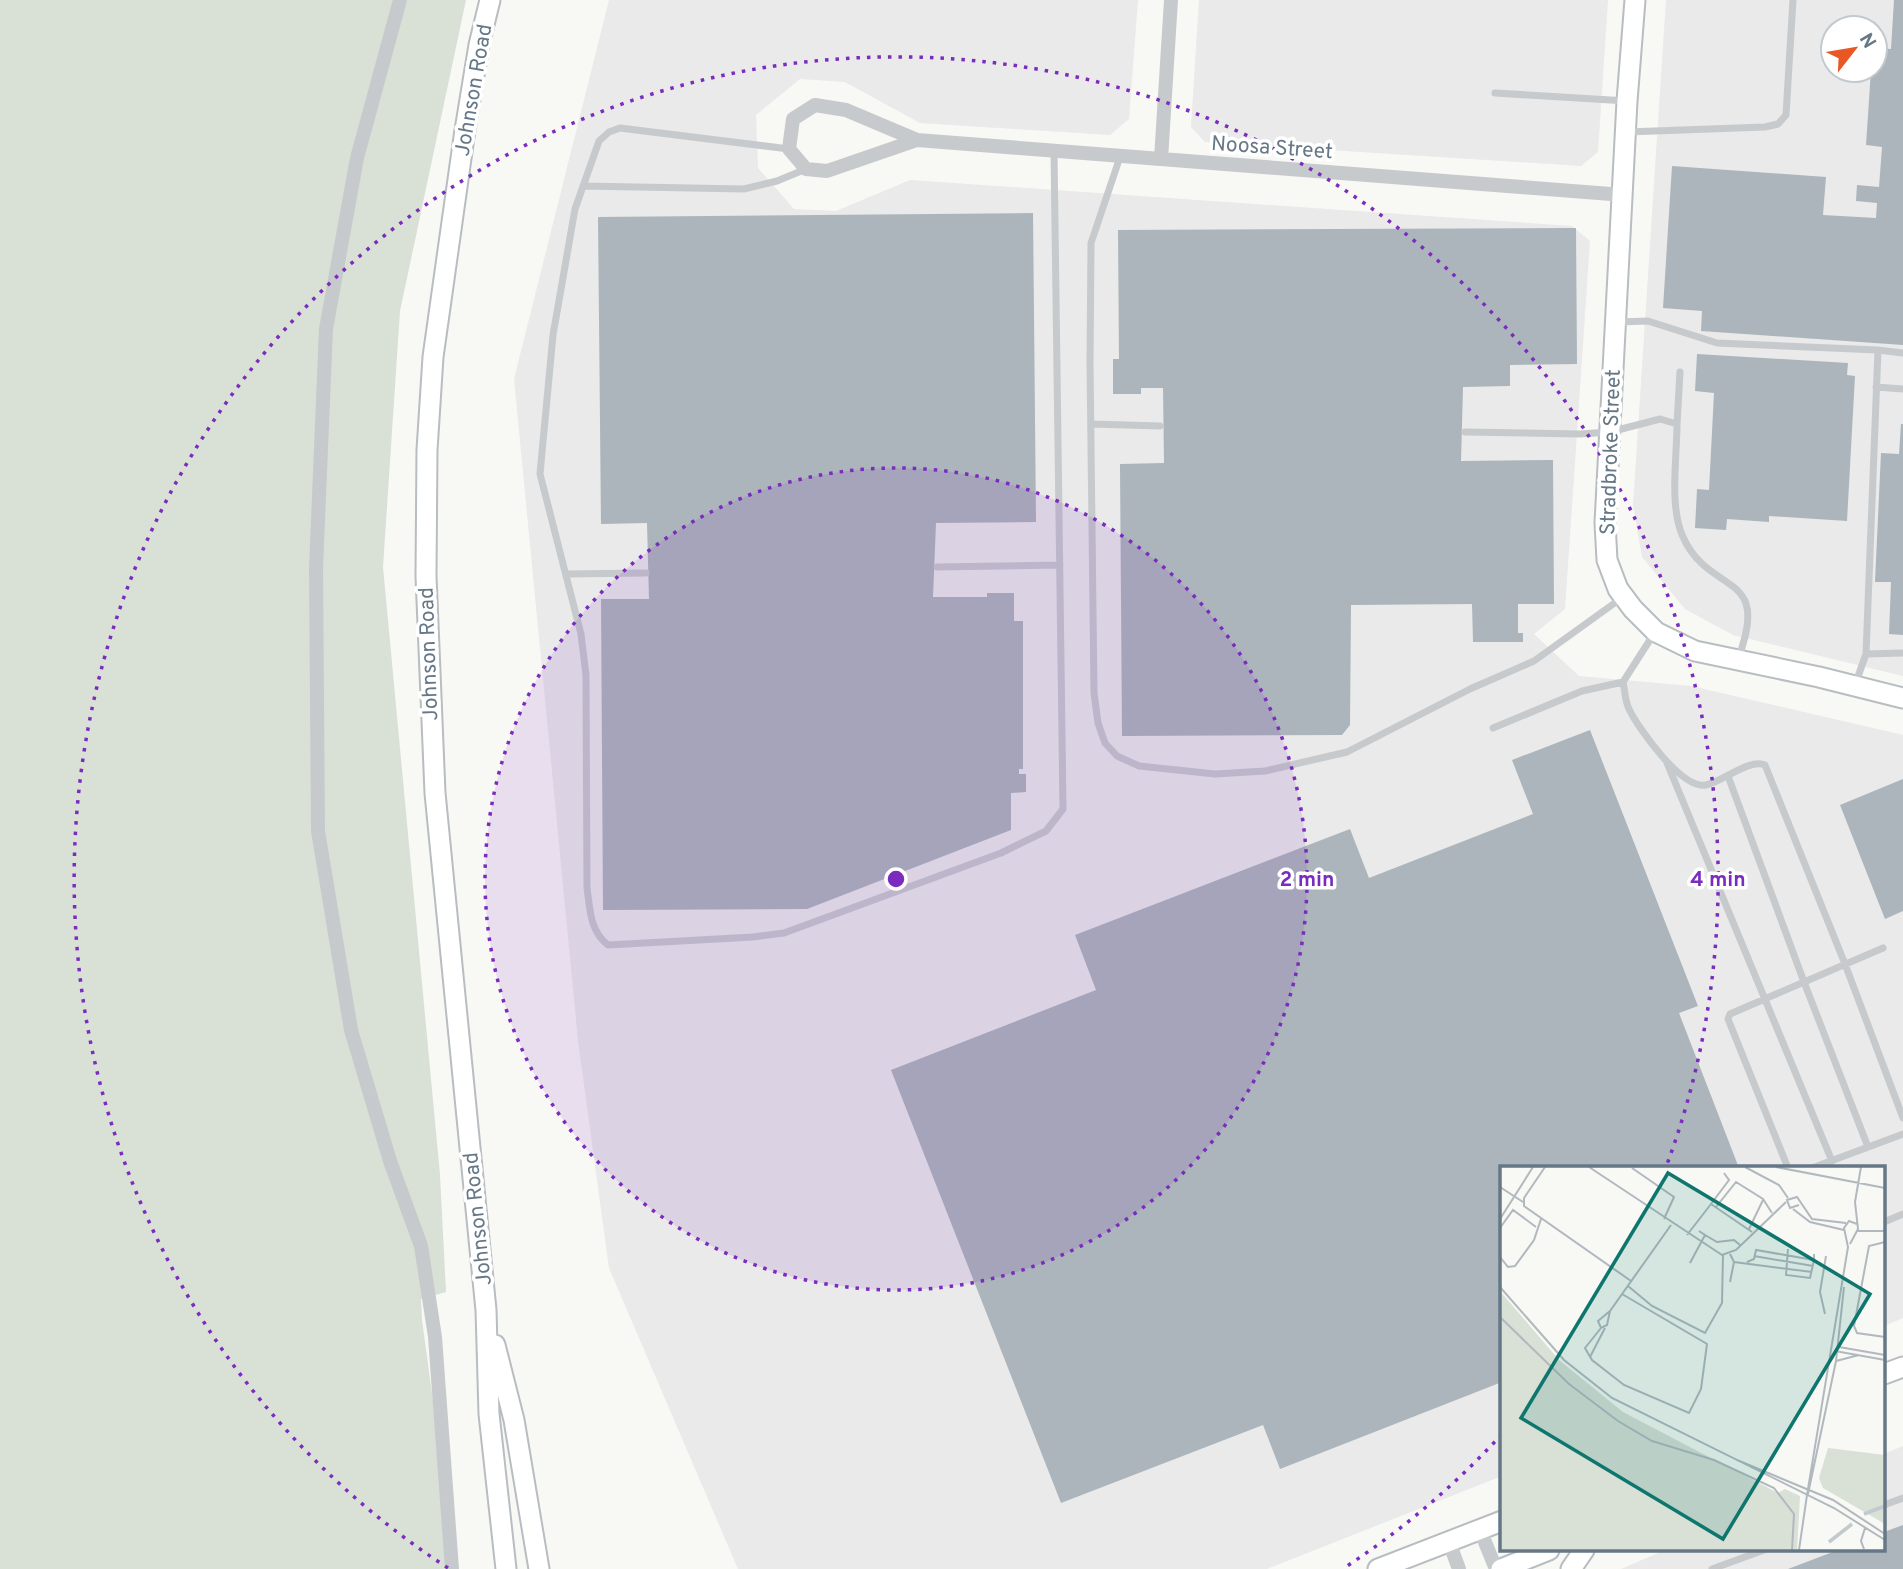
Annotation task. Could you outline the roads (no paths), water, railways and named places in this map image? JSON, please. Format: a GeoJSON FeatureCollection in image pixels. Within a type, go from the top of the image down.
{"type":"FeatureCollection","features":[{"type":"Feature","properties":{"kind":"main road","name":"Johnson Road"},"geometry":{"type":"LineString","coordinates":[[490,0],[479,45],[465,130],[433,358],[427,450],[426,576],[435,793],[486,1310],[489,1414],[506,1569]]}},
{"type":"Feature","properties":{"kind":"main road","name":"Stradbroke Street"},"geometry":{"type":"LineString","coordinates":[[1635,0],[1627,101],[1605,523],[1607,560],[1618,589],[1633,610],[1656,632],[1695,651],[1855,685],[1903,698]]}},
{"type":"Feature","properties":{"kind":"main road","name":"Johnson Road"},"geometry":{"type":"LineString","coordinates":[[486,1310],[514,1420],[539,1569]]}},
{"type":"Feature","properties":{"kind":"main road"},"geometry":{"type":"LineString","coordinates":[[1378,1569],[1500,1522]]}},
{"type":"Feature","properties":{"kind":"main road","name":"Johnson Road"},"geometry":{"type":"LineString","coordinates":[[535,1544],[547,1569]]}},
{"type":"Feature","properties":{"kind":"main road"},"geometry":{"type":"LineString","coordinates":[[1501,1569],[1544,1552]]}},
{"type":"Feature","properties":{"kind":"main road"},"geometry":{"type":"LineString","coordinates":[[1571,1569],[1583,1552]]}},
{"type":"Feature","properties":{"kind":"street"},"geometry":{"type":"LineString","coordinates":[[400,0],[357,158],[326,329],[316,568],[317,831],[351,1030],[390,1161],[421,1246],[435,1337],[452,1569]]}},
{"type":"Feature","properties":{"kind":"street"},"geometry":{"type":"LineString","coordinates":[[1161,159],[1171,0]]}},
{"type":"Feature","properties":{"kind":"street","name":"Noosa Street"},"geometry":{"type":"LineString","coordinates":[[789,149],[793,119],[815,105],[846,110],[917,140],[1624,195]]}},
{"type":"Feature","properties":{"kind":"street","name":"Noosa Street"},"geometry":{"type":"LineString","coordinates":[[806,169],[827,171],[917,140]]}},
{"type":"Feature","properties":{"kind":"street"},"geometry":{"type":"LineString","coordinates":[[789,149],[806,169]]}},
{"type":"Feature","properties":{"kind":"street"},"geometry":{"type":"LineString","coordinates":[[1480,1530],[1496,1569]]}},
{"type":"Feature","properties":{"kind":"street"},"geometry":{"type":"LineString","coordinates":[[1449,1542],[1459,1569]]}},
{"type":"Feature","properties":{"kind":"lane"},"geometry":{"type":"LineString","coordinates":[[1627,132],[1765,127],[1778,124],[1786,116],[1793,0]]}},
{"type":"Feature","properties":{"kind":"lane"},"geometry":{"type":"LineString","coordinates":[[1495,93],[1627,101]]}},
{"type":"Feature","properties":{"kind":"lane"},"geometry":{"type":"LineString","coordinates":[[789,149],[620,128],[609,132],[599,141],[575,209],[553,335],[540,474],[581,634],[586,675],[588,899],[591,920],[598,937],[608,945],[784,933],[1000,853],[1046,831],[1063,809],[1054,151]]}},
{"type":"Feature","properties":{"kind":"lane"},"geometry":{"type":"LineString","coordinates":[[1120,156],[1091,243],[1094,694],[1104,743],[1117,756],[1139,766],[1215,774],[1265,771],[1347,752],[1470,689],[1534,661],[1623,597]]}},
{"type":"Feature","properties":{"kind":"lane"},"geometry":{"type":"LineString","coordinates":[[583,186],[744,189],[777,181],[806,169]]}},
{"type":"Feature","properties":{"kind":"lane"},"geometry":{"type":"LineString","coordinates":[[1617,322],[1648,321],[1717,344],[1903,353]]}},
{"type":"Feature","properties":{"kind":"lane"},"geometry":{"type":"LineString","coordinates":[[1855,685],[1866,654],[1878,350]]}},
{"type":"Feature","properties":{"kind":"lane"},"geometry":{"type":"LineString","coordinates":[[1680,372],[1676,516],[1683,538],[1703,565],[1740,593],[1749,609],[1749,629],[1738,660]]}},
{"type":"Feature","properties":{"kind":"lane"},"geometry":{"type":"LineString","coordinates":[[1876,387],[1903,389]]}},
{"type":"Feature","properties":{"kind":"lane"},"geometry":{"type":"LineString","coordinates":[[1465,432],[1580,434],[1610,432],[1660,419],[1677,424]]}},
{"type":"Feature","properties":{"kind":"lane"},"geometry":{"type":"LineString","coordinates":[[1091,424],[1160,426]]}},
{"type":"Feature","properties":{"kind":"lane"},"geometry":{"type":"LineString","coordinates":[[937,567],[1060,565]]}},
{"type":"Feature","properties":{"kind":"lane"},"geometry":{"type":"LineString","coordinates":[[566,574],[646,573]]}},
{"type":"Feature","properties":{"kind":"lane"},"geometry":{"type":"LineString","coordinates":[[1656,632],[1623,682],[1627,706],[1639,727],[1665,759],[1693,785],[1705,786],[1756,764],[1765,765],[1903,1118]]}},
{"type":"Feature","properties":{"kind":"lane"},"geometry":{"type":"LineString","coordinates":[[1866,654],[1903,653]]}},
{"type":"Feature","properties":{"kind":"lane"},"geometry":{"type":"LineString","coordinates":[[1493,728],[1582,691],[1623,682]]}},
{"type":"Feature","properties":{"kind":"lane"},"geometry":{"type":"LineString","coordinates":[[1665,759],[1832,1161]]}},
{"type":"Feature","properties":{"kind":"lane"},"geometry":{"type":"LineString","coordinates":[[1728,776],[1868,1147]]}},
{"type":"Feature","properties":{"kind":"lane"},"geometry":{"type":"LineString","coordinates":[[1787,1166],[1729,1023],[1730,1014],[1884,948]]}},
{"type":"Feature","properties":{"kind":"lane"},"geometry":{"type":"LineString","coordinates":[[1818,1166],[1903,1134]]}},
{"type":"Feature","properties":{"kind":"lane"},"geometry":{"type":"LineString","coordinates":[[1885,1222],[1903,1214]]}},
{"type":"Feature","properties":{"kind":"lane"},"geometry":{"type":"LineString","coordinates":[[1885,1505],[1903,1498]]}},
{"type":"Feature","properties":{"kind":"lane"},"geometry":{"type":"LineString","coordinates":[[1712,1569],[1759,1552]]}}]}
